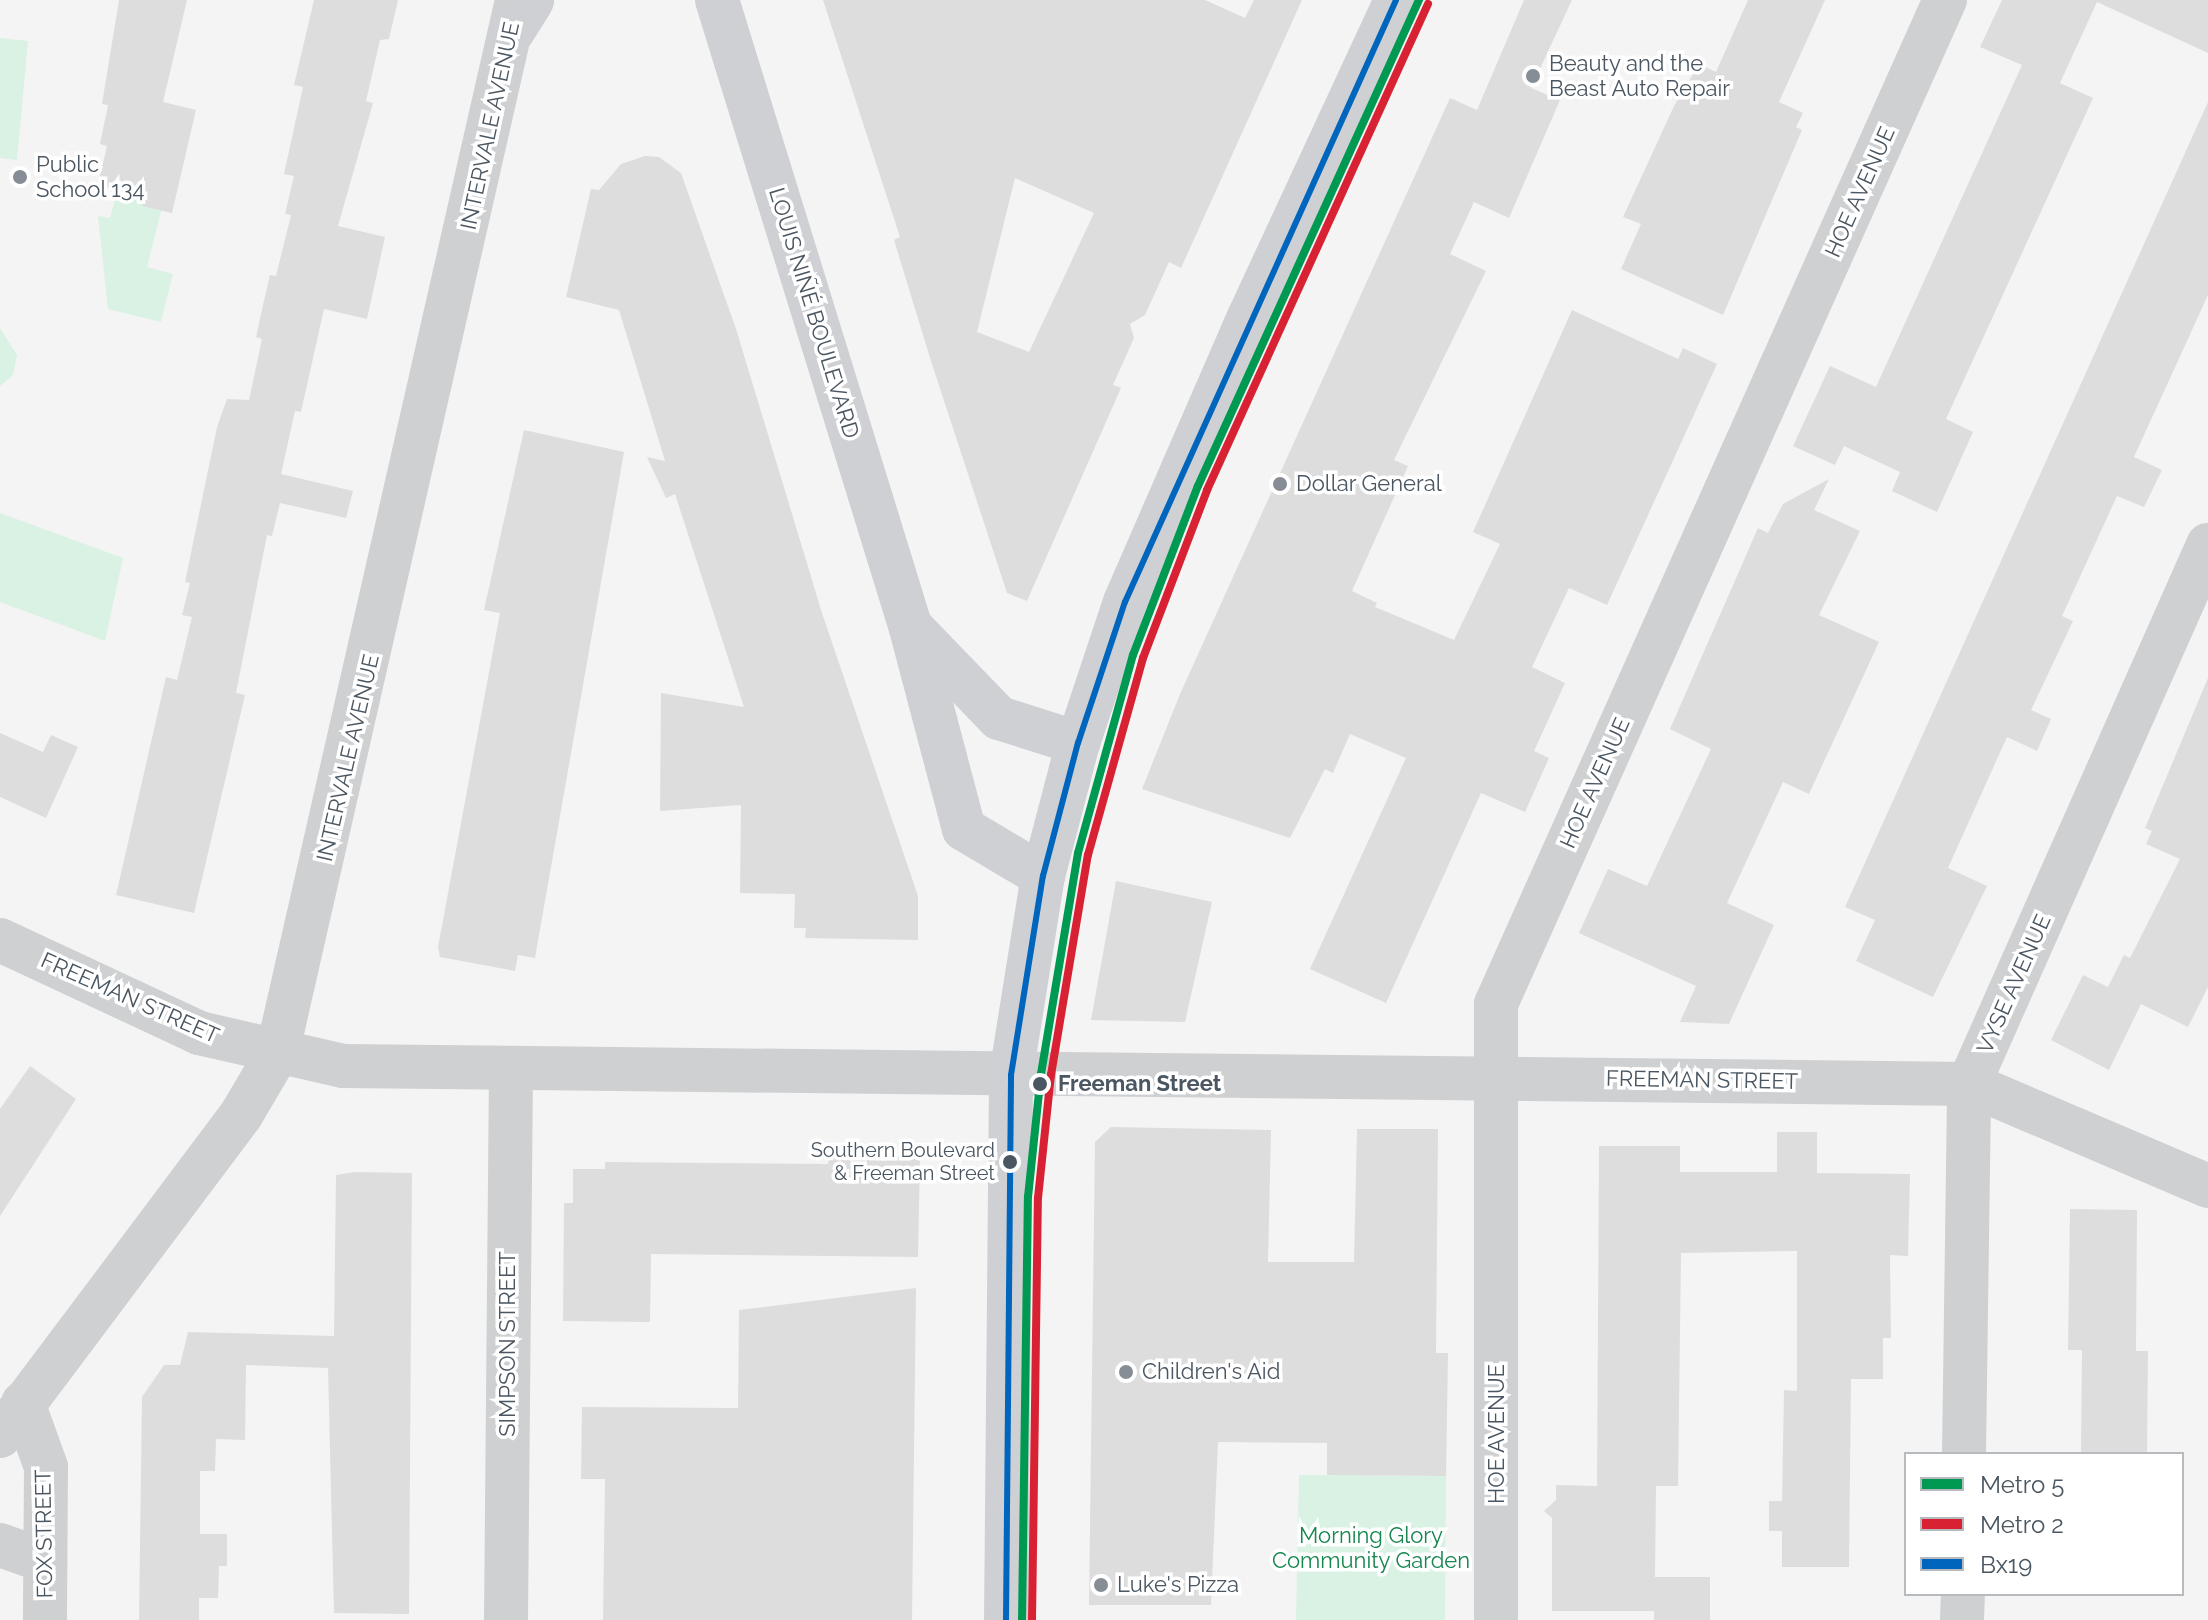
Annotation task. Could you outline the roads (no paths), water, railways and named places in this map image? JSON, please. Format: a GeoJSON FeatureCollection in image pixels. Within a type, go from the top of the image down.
{"type":"FeatureCollection","features":[{"type":"Feature","properties":{"kind":"main road","name":"LOUIS NIÑÉ BOULEVARD"},"geometry":{"type":"LineString","coordinates":[[717,0],[910,625],[964,829],[1043,876]]}},
{"type":"Feature","properties":{"kind":"main road"},"geometry":{"type":"LineString","coordinates":[[1006,1620],[1011,1075],[1043,876],[1078,743],[1125,602],[1249,317],[1396,0]]}},
{"type":"Feature","properties":{"kind":"main road","name":"LOUIS NIÑÉ BOULEVARD"},"geometry":{"type":"LineString","coordinates":[[910,625],[999,718],[1078,743]]}},
{"type":"Feature","properties":{"kind":"street","name":"HOE AVENUE"},"geometry":{"type":"LineString","coordinates":[[1496,1620],[1496,1004],[1945,0]]}},
{"type":"Feature","properties":{"kind":"street","name":"INTERVALE AVENUE"},"geometry":{"type":"LineString","coordinates":[[12,1420],[241,1115],[277,1054],[521,10]]}},
{"type":"Feature","properties":{"kind":"street","name":"VYSE AVENUE"},"geometry":{"type":"LineString","coordinates":[[1964,1452],[1969,1084],[2208,545]]}},
{"type":"Feature","properties":{"kind":"street","name":"FREEMAN STREET"},"geometry":{"type":"LineString","coordinates":[[0,940],[199,1033],[277,1054],[343,1066],[1011,1075],[1498,1076],[1969,1084],[2208,1186]]}},
{"type":"Feature","properties":{"kind":"street","name":"SIMPSON STREET"},"geometry":{"type":"LineString","coordinates":[[506,1620],[511,1068]]}},
{"type":"Feature","properties":{"kind":"street","name":"FOX STREET"},"geometry":{"type":"LineString","coordinates":[[12,1420],[46,1467],[45,1620]]}},
{"type":"Feature","properties":{"kind":"street"},"geometry":{"type":"LineString","coordinates":[[0,1545],[45,1561]]}},
{"type":"Feature","properties":{"kind":"street"},"geometry":{"type":"LineString","coordinates":[[1962,1620],[1963,1596]]}},
{"type":"Feature","properties":{"kind":"metro line","name":"5"},"geometry":{"type":"LineString","coordinates":[[1022,1620],[1028,1197],[1041,1074],[1078,853],[1133,655],[1198,486],[1419,0]]}},
{"type":"Feature","properties":{"kind":"metro line","name":"2"},"geometry":{"type":"LineString","coordinates":[[1032,1620],[1038,1198],[1051,1075],[1088,855],[1143,658],[1207,490],[1428,4]]}},
{"type":"Feature","properties":{"kind":"place","name":"Beauty and the Beast Auto Repair"},"geometry":{"type":"Point","coordinates":[1533,76]}},
{"type":"Feature","properties":{"kind":"place","name":"Public School 134"},"geometry":{"type":"Point","coordinates":[20,177]}},
{"type":"Feature","properties":{"kind":"place","name":"Dollar General"},"geometry":{"type":"Point","coordinates":[1280,484]}},
{"type":"Feature","properties":{"kind":"place","name":"Freeman Street"},"geometry":{"type":"Point","coordinates":[1040,1084]}},
{"type":"Feature","properties":{"kind":"place","name":"Southern Boulevard & Freeman Street"},"geometry":{"type":"Point","coordinates":[1010,1162]}},
{"type":"Feature","properties":{"kind":"place","name":"Children's Aid"},"geometry":{"type":"Point","coordinates":[1126,1372]}},
{"type":"Feature","properties":{"kind":"place","name":"Luke's Pizza"},"geometry":{"type":"Point","coordinates":[1101,1585]}},
{"type":"Feature","properties":{"kind":"park label","name":"Morning Glory Community Garden"},"geometry":{"type":"Point","coordinates":[1371,1548]}}]}
